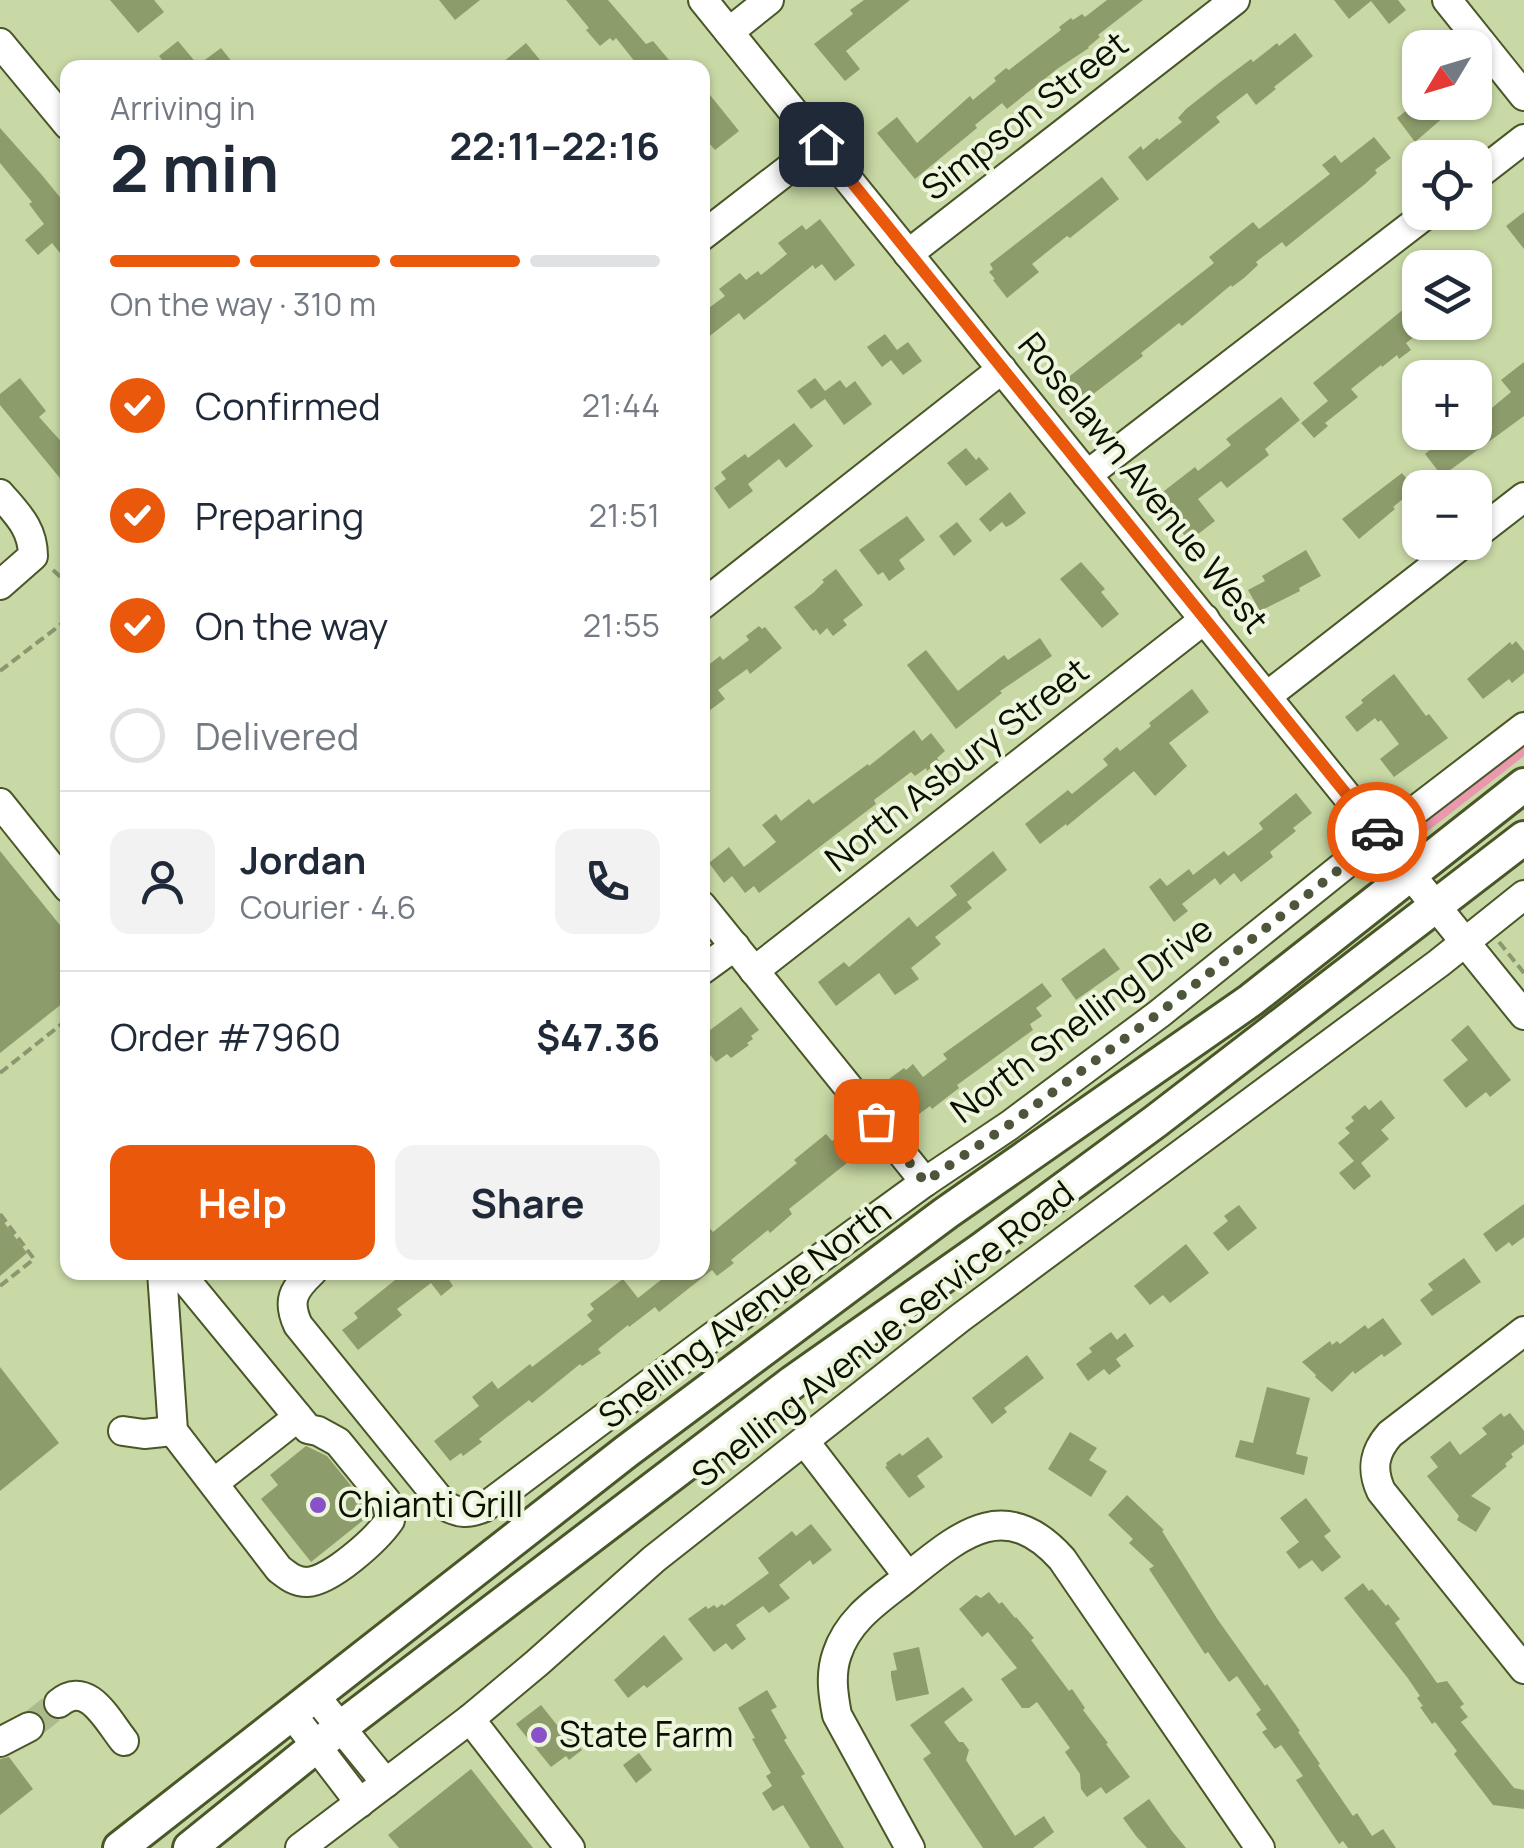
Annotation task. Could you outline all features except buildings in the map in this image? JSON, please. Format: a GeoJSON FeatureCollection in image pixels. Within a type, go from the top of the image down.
{"type":"FeatureCollection","features":[{"type":"Feature","properties":{"kind":"main road","name":"Snelling Avenue North"},"geometry":{"type":"LineString","coordinates":[[120,1848],[627,1451],[946,1214],[1252,1000],[1524,784]]}},
{"type":"Feature","properties":{"kind":"main road"},"geometry":{"type":"LineString","coordinates":[[190,1848],[793,1382],[1156,1121],[1524,838]]}},
{"type":"Feature","properties":{"kind":"street","name":"Roselawn Avenue West"},"geometry":{"type":"LineString","coordinates":[[703,0],[1524,1014]]}},
{"type":"Feature","properties":{"kind":"street"},"geometry":{"type":"LineString","coordinates":[[729,32],[769,0]]}},
{"type":"Feature","properties":{"kind":"street","name":"Simpson Street"},"geometry":{"type":"LineString","coordinates":[[908,254],[1235,0]]}},
{"type":"Feature","properties":{"kind":"street"},"geometry":{"type":"LineString","coordinates":[[1446,0],[1524,96]]}},
{"type":"Feature","properties":{"kind":"street"},"geometry":{"type":"LineString","coordinates":[[0,43],[60,115]]}},
{"type":"Feature","properties":{"kind":"street"},"geometry":{"type":"LineString","coordinates":[[1492,164],[1524,139]]}},
{"type":"Feature","properties":{"kind":"street"},"geometry":{"type":"LineString","coordinates":[[710,230],[821,144]]}},
{"type":"Feature","properties":{"kind":"street"},"geometry":{"type":"LineString","coordinates":[[1088,475],[1405,230]]}},
{"type":"Feature","properties":{"kind":"street"},"geometry":{"type":"LineString","coordinates":[[710,599],[1002,369]]}},
{"type":"Feature","properties":{"kind":"street"},"geometry":{"type":"LineString","coordinates":[[0,494],[29,528],[34,549],[33,556],[0,585]]}},
{"type":"Feature","properties":{"kind":"street"},"geometry":{"type":"LineString","coordinates":[[1492,522],[1524,497]]}},
{"type":"Feature","properties":{"kind":"street"},"geometry":{"type":"LineString","coordinates":[[1267,696],[1442,560]]}},
{"type":"Feature","properties":{"kind":"street","name":"North Asbury Street"},"geometry":{"type":"LineString","coordinates":[[754,970],[1205,619]]}},
{"type":"Feature","properties":{"kind":"street","name":"North Snelling Drive"},"geometry":{"type":"LineString","coordinates":[[303,1280],[291,1310],[298,1325],[444,1505],[474,1510],[1158,1014],[1524,727]]}},
{"type":"Feature","properties":{"kind":"street"},"geometry":{"type":"LineString","coordinates":[[0,803],[60,878]]}},
{"type":"Feature","properties":{"kind":"street","name":"Snelling Avenue Service Road"},"geometry":{"type":"LineString","coordinates":[[300,1848],[470,1719],[654,1558],[960,1318],[1407,987],[1524,895]]}},
{"type":"Feature","properties":{"kind":"street"},"geometry":{"type":"LineString","coordinates":[[710,916],[925,1182]]}},
{"type":"Feature","properties":{"kind":"street"},"geometry":{"type":"LineString","coordinates":[[710,964],[735,946]]}},
{"type":"Feature","properties":{"kind":"street"},"geometry":{"type":"LineString","coordinates":[[163,1280],[173,1431],[278,1568],[291,1579],[311,1582],[327,1575],[379,1536],[390,1520],[387,1502],[338,1442],[308,1430],[186,1280]]}},
{"type":"Feature","properties":{"kind":"street"},"geometry":{"type":"LineString","coordinates":[[1524,1331],[1390,1434],[1374,1464],[1381,1491],[1524,1669]]}},
{"type":"Feature","properties":{"kind":"street"},"geometry":{"type":"LineString","coordinates":[[214,1483],[298,1416]]}},
{"type":"Feature","properties":{"kind":"street"},"geometry":{"type":"LineString","coordinates":[[123,1431],[173,1431]]}},
{"type":"Feature","properties":{"kind":"street"},"geometry":{"type":"LineString","coordinates":[[805,1442],[908,1576]]}},
{"type":"Feature","properties":{"kind":"street"},"geometry":{"type":"LineString","coordinates":[[910,1848],[842,1724],[833,1684],[837,1653],[858,1617],[952,1542],[990,1526],[1018,1528],[1037,1536],[1062,1559],[1260,1848]]}},
{"type":"Feature","properties":{"kind":"street"},"geometry":{"type":"LineString","coordinates":[[59,1703],[79,1694],[89,1698],[124,1742]]}},
{"type":"Feature","properties":{"kind":"street"},"geometry":{"type":"LineString","coordinates":[[303,1704],[328,1738],[360,1803]]}},
{"type":"Feature","properties":{"kind":"street"},"geometry":{"type":"LineString","coordinates":[[470,1719],[570,1848]]}},
{"type":"Feature","properties":{"kind":"street"},"geometry":{"type":"LineString","coordinates":[[0,1742],[28,1727]]}},
{"type":"Feature","properties":{"kind":"street"},"geometry":{"type":"LineString","coordinates":[[328,1738],[386,1783]]}},
{"type":"Feature","properties":{"kind":"path"},"geometry":{"type":"LineString","coordinates":[[0,671],[60,624]]}},
{"type":"Feature","properties":{"kind":"path"},"geometry":{"type":"LineString","coordinates":[[1499,942],[1524,973]]}},
{"type":"Feature","properties":{"kind":"path"},"geometry":{"type":"LineString","coordinates":[[0,1073],[60,1025]]}},
{"type":"Feature","properties":{"kind":"path"},"geometry":{"type":"LineString","coordinates":[[0,1214],[34,1259],[0,1286]]}},
{"type":"Feature","properties":{"kind":"shaded area"},"geometry":{"type":"Polygon","coordinates":[[[1524,747],[1524,756],[1421,833],[1416,826],[1524,747]]]}},
{"type":"Feature","properties":{"kind":"tunnel"},"geometry":{"type":"LineString","coordinates":[[29,1727],[59,1703]]}},
{"type":"Feature","properties":{"kind":"way so far"},"geometry":{"type":"LineString","coordinates":[[876,1121],[925,1182],[1158,1014],[1380,837],[1377,832]]}},
{"type":"Feature","properties":{"kind":"place","name":"Chianti Grill"},"geometry":{"type":"Point","coordinates":[318,1505]}},
{"type":"Feature","properties":{"kind":"place","name":"State Farm"},"geometry":{"type":"Point","coordinates":[539,1735]}},
{"type":"Feature","properties":{"kind":"route"},"geometry":{"type":"LineString","coordinates":[[821,144],[1377,832]]}}]}
